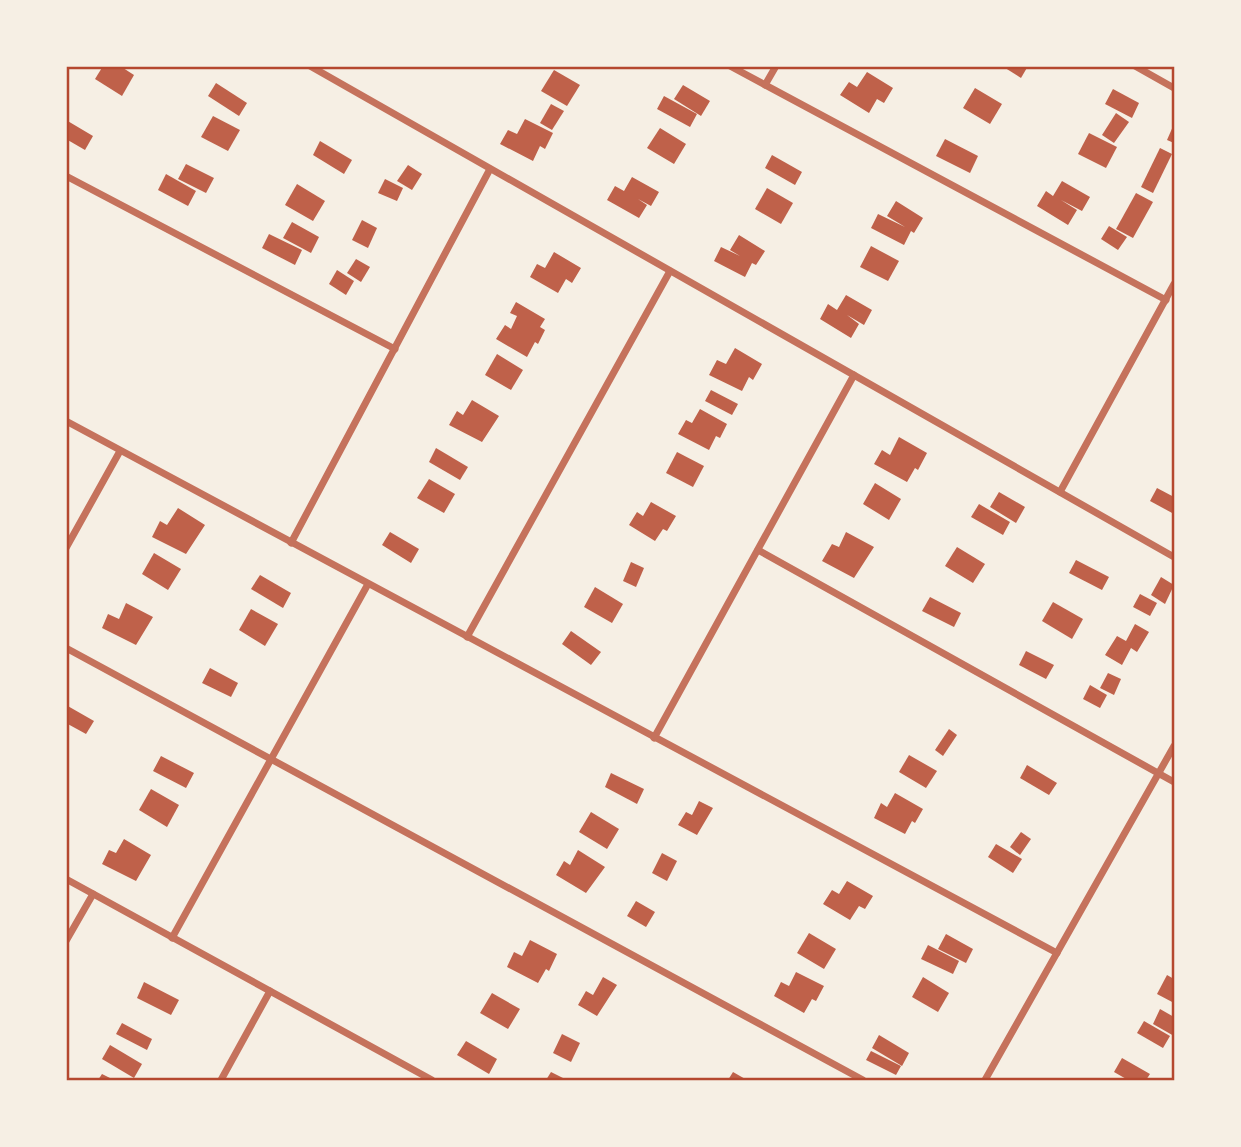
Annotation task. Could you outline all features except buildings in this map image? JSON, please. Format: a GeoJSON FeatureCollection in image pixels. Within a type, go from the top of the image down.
{"type":"FeatureCollection","features":[{"type":"Feature","properties":{"kind":"street"},"geometry":{"type":"LineString","coordinates":[[310,66],[1174,557]]}},
{"type":"Feature","properties":{"kind":"street"},"geometry":{"type":"LineString","coordinates":[[730,66],[1166,300]]}},
{"type":"Feature","properties":{"kind":"street"},"geometry":{"type":"LineString","coordinates":[[765,85],[776,66]]}},
{"type":"Feature","properties":{"kind":"street"},"geometry":{"type":"LineString","coordinates":[[1135,66],[1174,88]]}},
{"type":"Feature","properties":{"kind":"street"},"geometry":{"type":"LineString","coordinates":[[290,543],[490,169]]}},
{"type":"Feature","properties":{"kind":"street"},"geometry":{"type":"LineString","coordinates":[[66,176],[395,349]]}},
{"type":"Feature","properties":{"kind":"street"},"geometry":{"type":"LineString","coordinates":[[467,637],[670,271]]}},
{"type":"Feature","properties":{"kind":"street"},"geometry":{"type":"LineString","coordinates":[[1060,492],[1174,284]]}},
{"type":"Feature","properties":{"kind":"street"},"geometry":{"type":"LineString","coordinates":[[654,738],[854,375]]}},
{"type":"Feature","properties":{"kind":"street"},"geometry":{"type":"LineString","coordinates":[[66,421],[1057,953]]}},
{"type":"Feature","properties":{"kind":"street"},"geometry":{"type":"LineString","coordinates":[[66,548],[120,451]]}},
{"type":"Feature","properties":{"kind":"street"},"geometry":{"type":"LineString","coordinates":[[758,550],[1174,782]]}},
{"type":"Feature","properties":{"kind":"street"},"geometry":{"type":"LineString","coordinates":[[172,938],[368,584]]}},
{"type":"Feature","properties":{"kind":"street"},"geometry":{"type":"LineString","coordinates":[[66,648],[863,1080]]}},
{"type":"Feature","properties":{"kind":"street"},"geometry":{"type":"LineString","coordinates":[[985,1080],[1174,746]]}},
{"type":"Feature","properties":{"kind":"street"},"geometry":{"type":"LineString","coordinates":[[66,880],[432,1080]]}},
{"type":"Feature","properties":{"kind":"street"},"geometry":{"type":"LineString","coordinates":[[66,941],[93,894]]}},
{"type":"Feature","properties":{"kind":"street"},"geometry":{"type":"LineString","coordinates":[[221,1080],[270,991]]}}]}
